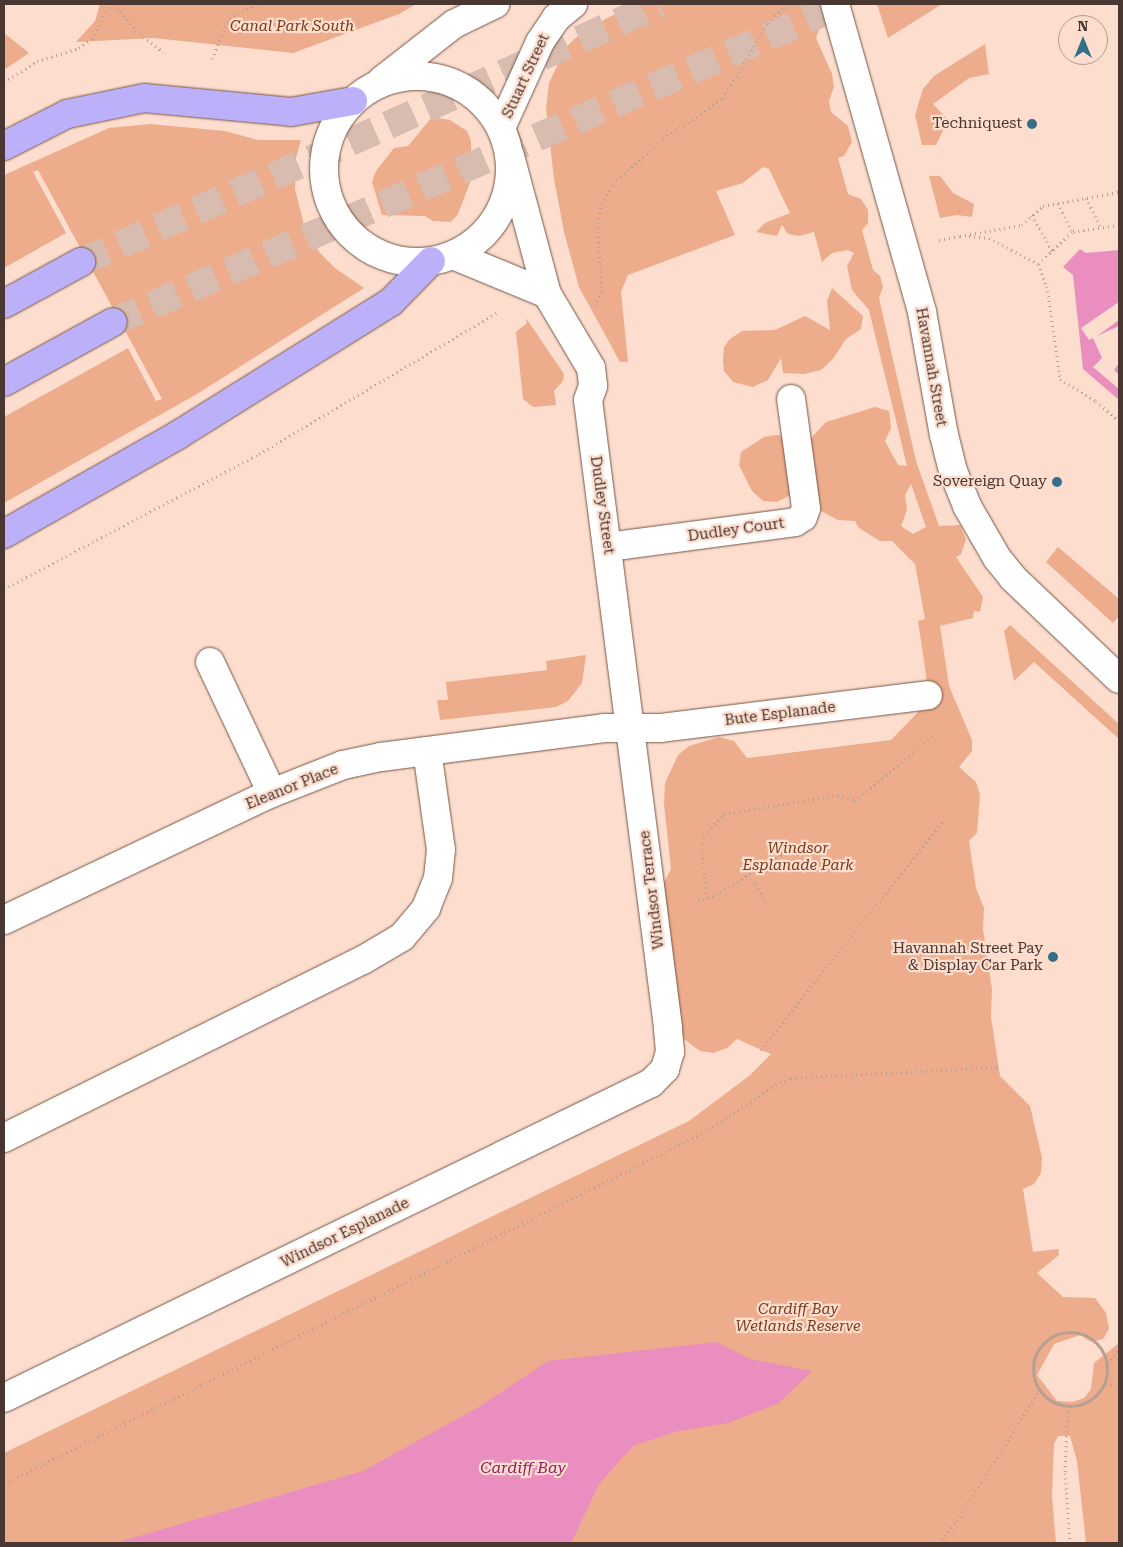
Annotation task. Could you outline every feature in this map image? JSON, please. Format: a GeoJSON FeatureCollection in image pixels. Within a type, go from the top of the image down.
{"type":"FeatureCollection","features":[{"type":"Feature","properties":{"kind":"main road"},"geometry":{"type":"LineString","coordinates":[[4,146],[67,114],[144,98],[186,100],[292,112],[353,101]]}},
{"type":"Feature","properties":{"kind":"main road"},"geometry":{"type":"LineString","coordinates":[[4,534],[178,435],[391,302],[442,258]]}},
{"type":"Feature","properties":{"kind":"main road"},"geometry":{"type":"LineString","coordinates":[[4,304],[81,262]]}},
{"type":"Feature","properties":{"kind":"main road"},"geometry":{"type":"LineString","coordinates":[[4,382],[113,322]]}},
{"type":"Feature","properties":{"kind":"street"},"geometry":{"type":"LineString","coordinates":[[495,4],[454,24],[353,101],[334,126],[324,156],[325,186],[335,213],[352,236],[376,253],[403,262],[442,258],[479,238],[499,214],[509,184],[510,156]]}},
{"type":"Feature","properties":{"kind":"street","name":"Stuart Street"},"geometry":{"type":"LineString","coordinates":[[501,128],[540,42],[556,18],[573,4]]}},
{"type":"Feature","properties":{"kind":"street","name":"Havannah Street"},"geometry":{"type":"LineString","coordinates":[[835,4],[922,312],[944,435],[953,471],[967,506],[997,558],[1014,578],[1119,679]]}},
{"type":"Feature","properties":{"kind":"street","name":"Dudley Street"},"geometry":{"type":"LineString","coordinates":[[376,85],[396,78],[432,77],[461,87],[484,104],[501,128],[547,294],[591,368],[593,386],[588,400],[632,728]]}},
{"type":"Feature","properties":{"kind":"street"},"geometry":{"type":"LineString","coordinates":[[442,258],[547,294]]}},
{"type":"Feature","properties":{"kind":"street","name":"Dudley Court"},"geometry":{"type":"LineString","coordinates":[[608,547],[795,522],[803,517],[806,508],[791,399]]}},
{"type":"Feature","properties":{"kind":"street"},"geometry":{"type":"LineString","coordinates":[[210,662],[272,793]]}},
{"type":"Feature","properties":{"kind":"street","name":"Bute Esplanade"},"geometry":{"type":"LineString","coordinates":[[632,728],[661,728],[928,695]]}},
{"type":"Feature","properties":{"kind":"street","name":"Eleanor Place"},"geometry":{"type":"LineString","coordinates":[[4,920],[272,793],[343,765],[427,751],[604,728],[632,728]]}},
{"type":"Feature","properties":{"kind":"street","name":"Windsor Terrace"},"geometry":{"type":"LineString","coordinates":[[632,728],[670,1052]]}},
{"type":"Feature","properties":{"kind":"street"},"geometry":{"type":"LineString","coordinates":[[4,1138],[363,960],[402,937],[426,908],[438,878],[441,850],[427,751]]}},
{"type":"Feature","properties":{"kind":"street","name":"Windsor Esplanade"},"geometry":{"type":"LineString","coordinates":[[4,1398],[651,1082],[665,1069],[670,1052]]}},
{"type":"Feature","properties":{"kind":"path"},"geometry":{"type":"LineString","coordinates":[[4,82],[37,61],[79,48],[99,31],[112,4],[136,30],[163,52]]}},
{"type":"Feature","properties":{"kind":"path"},"geometry":{"type":"LineString","coordinates":[[212,59],[229,18],[258,4]]}},
{"type":"Feature","properties":{"kind":"path"},"geometry":{"type":"LineString","coordinates":[[590,310],[597,303],[602,292],[597,223],[602,204],[613,184],[663,139],[723,98],[768,23],[782,10],[796,4]]}},
{"type":"Feature","properties":{"kind":"path"},"geometry":{"type":"LineString","coordinates":[[905,248],[1022,225],[1043,206],[1119,192]]}},
{"type":"Feature","properties":{"kind":"path"},"geometry":{"type":"LineString","coordinates":[[1086,198],[1101,228]]}},
{"type":"Feature","properties":{"kind":"path"},"geometry":{"type":"LineString","coordinates":[[1058,203],[1072,232]]}},
{"type":"Feature","properties":{"kind":"path"},"geometry":{"type":"LineString","coordinates":[[1032,215],[1052,251]]}},
{"type":"Feature","properties":{"kind":"path"},"geometry":{"type":"LineString","coordinates":[[1038,264],[1072,232],[1119,225]]}},
{"type":"Feature","properties":{"kind":"path"},"geometry":{"type":"LineString","coordinates":[[960,236],[989,238],[1038,264],[1047,286],[1060,379],[1096,401],[1119,421]]}},
{"type":"Feature","properties":{"kind":"path"},"geometry":{"type":"LineString","coordinates":[[4,589],[260,454],[507,307]]}},
{"type":"Feature","properties":{"kind":"path"},"geometry":{"type":"LineString","coordinates":[[707,898],[702,854],[704,835],[724,814],[838,796],[856,801],[934,735]]}},
{"type":"Feature","properties":{"kind":"path"},"geometry":{"type":"LineString","coordinates":[[761,1050],[944,820]]}},
{"type":"Feature","properties":{"kind":"path"},"geometry":{"type":"LineString","coordinates":[[698,901],[707,898],[781,854],[812,849]]}},
{"type":"Feature","properties":{"kind":"path"},"geometry":{"type":"LineString","coordinates":[[747,875],[756,884],[767,905]]}},
{"type":"Feature","properties":{"kind":"path"},"geometry":{"type":"LineString","coordinates":[[4,1484],[710,1130],[771,1087],[791,1078],[998,1067]]}},
{"type":"Feature","properties":{"kind":"path"},"geometry":{"type":"LineString","coordinates":[[1068,1331],[1090,1337],[1100,1346],[1106,1363],[1106,1383],[1093,1399],[1081,1405],[1068,1406],[1048,1400],[1039,1391],[1034,1379],[1033,1365],[1036,1352],[1055,1335],[1068,1331]]}},
{"type":"Feature","properties":{"kind":"path"},"geometry":{"type":"LineString","coordinates":[[1106,1363],[1119,1349]]}},
{"type":"Feature","properties":{"kind":"path"},"geometry":{"type":"LineString","coordinates":[[1106,1383],[1119,1387]]}},
{"type":"Feature","properties":{"kind":"path"},"geometry":{"type":"LineString","coordinates":[[938,1543],[957,1521],[1039,1391]]}},
{"type":"Feature","properties":{"kind":"path"},"geometry":{"type":"LineString","coordinates":[[1068,1406],[1065,1473],[1070,1543]]}},
{"type":"Feature","properties":{"kind":"green space","name":"Canal Park South"},"geometry":{"type":"Polygon","coordinates":[[[100,4],[416,4],[399,14],[293,53],[154,38],[76,42],[95,21],[100,4]]]}},
{"type":"Feature","properties":{"kind":"green space","name":"Cardiff Bay Wetlands Reserve"},"geometry":{"type":"Polygon","coordinates":[[[634,4],[806,4],[816,7],[823,18],[816,38],[832,74],[834,87],[829,101],[831,112],[848,126],[852,142],[844,156],[838,158],[848,194],[861,199],[868,210],[868,223],[862,230],[873,270],[880,276],[883,287],[879,298],[916,461],[939,526],[960,525],[966,539],[961,554],[956,557],[983,597],[980,612],[974,611],[973,618],[940,626],[949,686],[972,740],[972,751],[959,767],[976,782],[980,795],[977,833],[969,841],[976,888],[984,908],[983,929],[992,989],[991,1017],[1000,1076],[1030,1106],[1042,1158],[1041,1173],[1034,1184],[1023,1189],[1033,1252],[1058,1249],[1059,1255],[1037,1273],[1063,1297],[1095,1298],[1106,1313],[1109,1329],[1103,1339],[1091,1342],[1080,1335],[1054,1344],[1037,1375],[1057,1401],[1072,1402],[1084,1398],[1091,1389],[1094,1363],[1119,1343],[1119,1543],[1086,1543],[1077,1461],[1070,1436],[1058,1436],[1054,1444],[1052,1497],[1056,1543],[4,1543],[4,1453],[689,1121],[749,1076],[771,1054],[737,1039],[727,1048],[713,1053],[700,1051],[676,1033],[651,907],[671,869],[664,804],[665,783],[678,755],[689,746],[719,737],[734,741],[747,758],[891,740],[922,708],[927,682],[918,621],[925,619],[915,564],[892,541],[880,541],[859,528],[855,521],[838,520],[791,495],[777,502],[763,501],[752,491],[739,465],[741,452],[764,437],[776,435],[810,439],[826,422],[875,407],[889,411],[891,428],[885,441],[898,465],[907,466],[869,310],[852,290],[847,266],[854,253],[848,250],[832,253],[822,262],[814,232],[799,236],[788,234],[782,225],[777,236],[756,232],[765,223],[790,213],[769,169],[763,167],[743,183],[716,191],[735,235],[628,275],[621,292],[628,362],[620,362],[579,287],[564,232],[554,179],[546,109],[549,83],[558,64],[557,56],[583,31],[634,4]],[[911,484],[905,495],[907,510],[901,526],[913,534],[926,527],[911,484]]]}},
{"type":"Feature","properties":{"kind":"green space"},"geometry":{"type":"Polygon","coordinates":[[[877,4],[942,4],[888,38],[877,4]]]}},
{"type":"Feature","properties":{"kind":"green space"},"geometry":{"type":"Polygon","coordinates":[[[4,33],[29,53],[4,70],[4,33]]]}},
{"type":"Feature","properties":{"kind":"green space"},"geometry":{"type":"Polygon","coordinates":[[[985,44],[989,74],[969,78],[933,104],[948,120],[936,145],[922,145],[915,115],[923,89],[934,76],[985,44]]]}},
{"type":"Feature","properties":{"kind":"green space"},"geometry":{"type":"Polygon","coordinates":[[[432,117],[450,120],[467,131],[471,141],[471,180],[458,214],[451,222],[433,221],[425,216],[382,215],[372,182],[376,171],[394,148],[408,146],[432,117]]]}},
{"type":"Feature","properties":{"kind":"green space"},"geometry":{"type":"Polygon","coordinates":[[[150,124],[225,131],[258,140],[301,140],[296,158],[295,189],[305,229],[320,253],[335,268],[364,288],[197,394],[4,503],[4,417],[128,348],[156,401],[162,399],[38,170],[33,172],[66,233],[4,268],[4,175],[109,128],[150,124]]]}},
{"type":"Feature","properties":{"kind":"green space"},"geometry":{"type":"Polygon","coordinates":[[[929,176],[940,176],[953,193],[974,204],[972,217],[957,215],[940,218],[929,176]]]}},
{"type":"Feature","properties":{"kind":"green space"},"geometry":{"type":"Polygon","coordinates":[[[832,288],[863,316],[861,329],[846,339],[833,359],[821,370],[804,374],[783,373],[781,358],[768,380],[753,387],[733,382],[724,371],[723,360],[724,347],[730,339],[742,331],[775,330],[805,316],[830,330],[827,301],[832,288]]]}},
{"type":"Feature","properties":{"kind":"green space"},"geometry":{"type":"Polygon","coordinates":[[[526,318],[564,374],[563,381],[554,391],[556,405],[533,407],[523,399],[516,332],[527,323],[526,318]]]}},
{"type":"Feature","properties":{"kind":"green space"},"geometry":{"type":"Polygon","coordinates":[[[1058,547],[1119,599],[1119,616],[1113,623],[1046,562],[1058,547]]]}},
{"type":"Feature","properties":{"kind":"green space"},"geometry":{"type":"Polygon","coordinates":[[[1010,625],[1119,724],[1119,739],[1034,662],[1014,681],[1004,631],[1010,625]]]}},
{"type":"Feature","properties":{"kind":"green space"},"geometry":{"type":"Polygon","coordinates":[[[586,655],[582,683],[568,701],[556,707],[440,720],[437,700],[448,700],[446,682],[547,670],[546,661],[586,655]]]}},
{"type":"Feature","properties":{"kind":"water"},"geometry":{"type":"Polygon","coordinates":[[[1080,249],[1086,253],[1119,250],[1119,400],[1083,369],[1073,275],[1063,267],[1080,249]]]}},
{"type":"Feature","properties":{"kind":"water","name":"Cardiff Bay"},"geometry":{"type":"Polygon","coordinates":[[[716,1342],[750,1359],[812,1371],[779,1403],[728,1423],[678,1431],[633,1446],[599,1484],[571,1543],[115,1543],[363,1471],[477,1408],[548,1361],[716,1342]]]}},
{"type":"Feature","properties":{"kind":"pier"},"geometry":{"type":"Polygon","coordinates":[[[1119,302],[1119,320],[1097,336],[1119,326],[1119,363],[1114,370],[1119,375],[1119,389],[1093,367],[1102,358],[1093,338],[1089,340],[1081,328],[1119,302]]]}},
{"type":"Feature","properties":{"kind":"tunnel"},"geometry":{"type":"LineString","coordinates":[[81,262],[659,4]]}},
{"type":"Feature","properties":{"kind":"tunnel"},"geometry":{"type":"LineString","coordinates":[[113,322],[843,4]]}},
{"type":"Feature","properties":{"kind":"place","name":"Techniquest"},"geometry":{"type":"Point","coordinates":[1032,124]}},
{"type":"Feature","properties":{"kind":"place","name":"Sovereign Quay"},"geometry":{"type":"Point","coordinates":[1057,482]}},
{"type":"Feature","properties":{"kind":"place","name":"Havannah Street Pay & Display Car Park"},"geometry":{"type":"Point","coordinates":[1053,957]}},
{"type":"Feature","properties":{"kind":"park label","name":"Windsor Esplanade Park"},"geometry":{"type":"Point","coordinates":[798,856]}}]}
